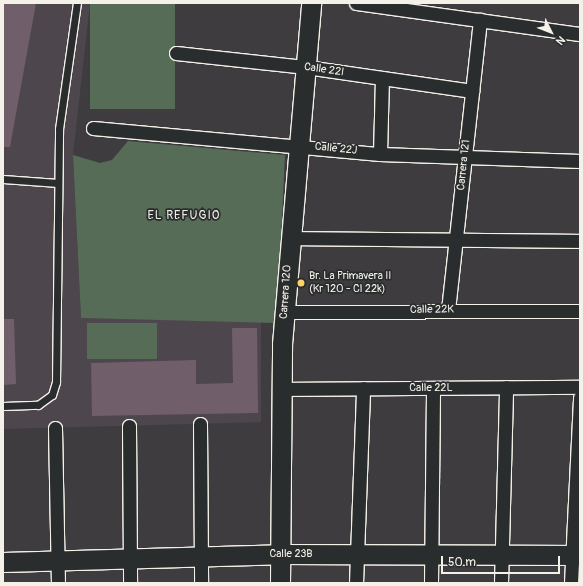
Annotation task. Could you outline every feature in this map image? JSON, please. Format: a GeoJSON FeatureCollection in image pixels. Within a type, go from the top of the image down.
{"type":"FeatureCollection","features":[{"type":"Feature","properties":{"kind":"street","name":"Carrera 120"},"geometry":{"type":"LineString","coordinates":[[280,583],[284,312],[311,3]]}},
{"type":"Feature","properties":{"kind":"street"},"geometry":{"type":"LineString","coordinates":[[356,3],[580,34]]}},
{"type":"Feature","properties":{"kind":"street","name":"Carrera 121"},"geometry":{"type":"LineString","coordinates":[[448,310],[480,20]]}},
{"type":"Feature","properties":{"kind":"street","name":"Calle 22I"},"geometry":{"type":"LineString","coordinates":[[176,53],[306,67],[472,91]]}},
{"type":"Feature","properties":{"kind":"street"},"geometry":{"type":"LineString","coordinates":[[380,154],[382,78]]}},
{"type":"Feature","properties":{"kind":"street","name":"Calle 22J"},"geometry":{"type":"LineString","coordinates":[[93,128],[299,145],[380,154],[465,156],[580,162]]}},
{"type":"Feature","properties":{"kind":"street"},"geometry":{"type":"LineString","coordinates":[[290,238],[580,241]]}},
{"type":"Feature","properties":{"kind":"street","name":"Calle 22K"},"geometry":{"type":"LineString","coordinates":[[284,312],[448,310],[580,311]]}},
{"type":"Feature","properties":{"kind":"street"},"geometry":{"type":"LineString","coordinates":[[501,583],[506,387]]}},
{"type":"Feature","properties":{"kind":"street","name":"Calle 22L"},"geometry":{"type":"LineString","coordinates":[[282,389],[580,387]]}},
{"type":"Feature","properties":{"kind":"street"},"geometry":{"type":"LineString","coordinates":[[356,583],[363,388]]}},
{"type":"Feature","properties":{"kind":"street"},"geometry":{"type":"LineString","coordinates":[[431,583],[433,388]]}},
{"type":"Feature","properties":{"kind":"street"},"geometry":{"type":"LineString","coordinates":[[571,583],[576,555],[580,397]]}},
{"type":"Feature","properties":{"kind":"street"},"geometry":{"type":"LineString","coordinates":[[200,424],[201,583]]}},
{"type":"Feature","properties":{"kind":"street"},"geometry":{"type":"LineString","coordinates":[[129,426],[130,583]]}},
{"type":"Feature","properties":{"kind":"street"},"geometry":{"type":"LineString","coordinates":[[55,428],[58,583]]}},
{"type":"Feature","properties":{"kind":"street","name":"Calle 23B"},"geometry":{"type":"LineString","coordinates":[[3,562],[281,554],[576,555]]}},
{"type":"Feature","properties":{"kind":"lane"},"geometry":{"type":"LineString","coordinates":[[3,406],[38,405],[52,394],[56,382],[59,129],[77,3]]}},
{"type":"Feature","properties":{"kind":"lane"},"geometry":{"type":"LineString","coordinates":[[3,179],[58,183]]}},
{"type":"Feature","properties":{"kind":"shaded area"},"geometry":{"type":"Polygon","coordinates":[[[3,3],[90,3],[73,155],[81,318],[261,322],[261,422],[3,429],[3,3]]]}},
{"type":"Feature","properties":{"kind":"green space"},"geometry":{"type":"Polygon","coordinates":[[[90,3],[175,3],[175,109],[90,109],[90,3]]]}},
{"type":"Feature","properties":{"kind":"green space"},"geometry":{"type":"Polygon","coordinates":[[[128,141],[285,155],[277,323],[81,318],[73,155],[100,163],[112,160],[128,141]]]}},
{"type":"Feature","properties":{"kind":"green space"},"geometry":{"type":"Polygon","coordinates":[[[87,323],[157,323],[157,359],[87,359],[87,323]]]}},
{"type":"Feature","properties":{"kind":"building"},"geometry":{"type":"Polygon","coordinates":[[[3,3],[36,3],[10,147],[3,147],[3,3]]]}},
{"type":"Feature","properties":{"kind":"building"},"geometry":{"type":"Polygon","coordinates":[[[3,319],[14,319],[16,384],[3,385],[3,319]]]}},
{"type":"Feature","properties":{"kind":"building"},"geometry":{"type":"Polygon","coordinates":[[[232,328],[257,328],[258,413],[92,416],[91,363],[196,360],[196,384],[233,383],[232,328]]]}},
{"type":"Feature","properties":{"kind":"place","name":"Br. La Primavera II (Kr 120 - Cl 22k)"},"geometry":{"type":"Point","coordinates":[301,283]}},
{"type":"Feature","properties":{"kind":"district","name":"EL REFUGIO"},"geometry":{"type":"Point","coordinates":[184,216]}}]}
